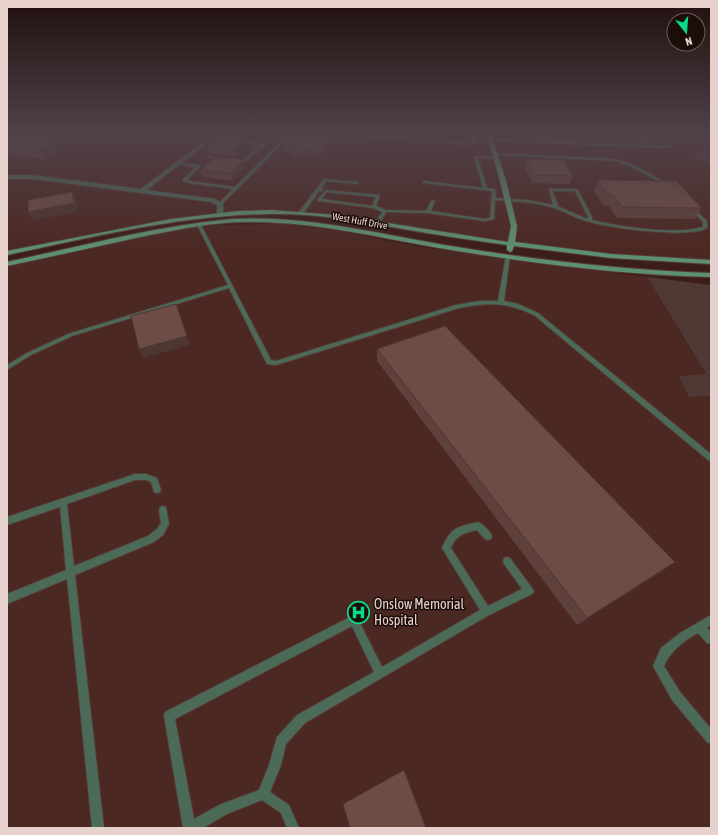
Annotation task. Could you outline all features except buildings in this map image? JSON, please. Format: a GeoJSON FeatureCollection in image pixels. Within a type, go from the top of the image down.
{"type":"FeatureCollection","features":[{"type":"Feature","properties":{"kind":"street"},"geometry":{"type":"LineString","coordinates":[[142,191],[169,170]]}},
{"type":"Feature","properties":{"kind":"street"},"geometry":{"type":"LineString","coordinates":[[500,170],[514,226],[512,245],[508,256]]}},
{"type":"Feature","properties":{"kind":"street"},"geometry":{"type":"LineString","coordinates":[[7,177],[33,177],[213,200],[220,204],[220,214]]}},
{"type":"Feature","properties":{"kind":"street","name":"West Huff Drive"},"geometry":{"type":"LineString","coordinates":[[7,253],[187,218],[220,214],[273,212],[319,214],[512,245],[664,261],[711,262]]}},
{"type":"Feature","properties":{"kind":"street","name":"West Huff Drive"},"geometry":{"type":"LineString","coordinates":[[7,264],[167,230],[245,220],[288,221],[331,226],[508,256],[641,272],[711,275]]}},
{"type":"Feature","properties":{"kind":"lane"},"geometry":{"type":"LineString","coordinates":[[195,170],[184,180],[189,182],[235,188]]}},
{"type":"Feature","properties":{"kind":"lane"},"geometry":{"type":"LineString","coordinates":[[220,204],[254,170]]}},
{"type":"Feature","properties":{"kind":"lane"},"geometry":{"type":"LineString","coordinates":[[480,170],[485,189]]}},
{"type":"Feature","properties":{"kind":"lane"},"geometry":{"type":"LineString","coordinates":[[640,170],[674,188]]}},
{"type":"Feature","properties":{"kind":"lane"},"geometry":{"type":"LineString","coordinates":[[301,213],[325,180],[356,183]]}},
{"type":"Feature","properties":{"kind":"lane"},"geometry":{"type":"LineString","coordinates":[[326,191],[319,200],[374,207],[385,211],[428,212],[485,220],[492,219],[494,190],[424,182]]}},
{"type":"Feature","properties":{"kind":"lane"},"geometry":{"type":"LineString","coordinates":[[436,190],[438,184]]}},
{"type":"Feature","properties":{"kind":"lane"},"geometry":{"type":"LineString","coordinates":[[318,190],[378,196],[374,207]]}},
{"type":"Feature","properties":{"kind":"lane"},"geometry":{"type":"LineString","coordinates":[[554,207],[556,205],[550,190],[576,190],[590,217],[589,221]]}},
{"type":"Feature","properties":{"kind":"lane"},"geometry":{"type":"LineString","coordinates":[[493,199],[540,203],[589,221],[609,225],[686,231],[705,228],[705,222],[689,205]]}},
{"type":"Feature","properties":{"kind":"lane"},"geometry":{"type":"LineString","coordinates":[[428,212],[433,201]]}},
{"type":"Feature","properties":{"kind":"lane"},"geometry":{"type":"LineString","coordinates":[[377,223],[385,211]]}},
{"type":"Feature","properties":{"kind":"lane"},"geometry":{"type":"LineString","coordinates":[[199,225],[270,362],[276,363],[458,306],[483,301],[501,302],[522,307],[536,314],[711,458]]}},
{"type":"Feature","properties":{"kind":"lane"},"geometry":{"type":"LineString","coordinates":[[501,302],[508,256]]}},
{"type":"Feature","properties":{"kind":"lane"},"geometry":{"type":"LineString","coordinates":[[7,368],[29,354],[70,335],[231,286]]}},
{"type":"Feature","properties":{"kind":"lane"},"geometry":{"type":"LineString","coordinates":[[7,521],[135,477],[146,477],[154,480],[157,490]]}},
{"type":"Feature","properties":{"kind":"lane"},"geometry":{"type":"LineString","coordinates":[[63,501],[98,828]]}},
{"type":"Feature","properties":{"kind":"lane"},"geometry":{"type":"LineString","coordinates":[[7,600],[151,538],[160,532],[165,524],[163,510]]}},
{"type":"Feature","properties":{"kind":"lane"},"geometry":{"type":"LineString","coordinates":[[486,612],[446,548],[451,536],[459,531],[478,526],[488,536]]}},
{"type":"Feature","properties":{"kind":"lane"},"geometry":{"type":"LineString","coordinates":[[380,674],[354,620],[169,716],[190,828],[223,809],[263,794],[275,765],[281,741],[301,719],[380,674],[486,612],[528,591],[507,561]]}},
{"type":"Feature","properties":{"kind":"lane"},"geometry":{"type":"LineString","coordinates":[[711,620],[683,636],[665,652],[658,666],[676,696],[711,738]]}},
{"type":"Feature","properties":{"kind":"lane"},"geometry":{"type":"LineString","coordinates":[[700,627],[711,639]]}},
{"type":"Feature","properties":{"kind":"lane"},"geometry":{"type":"LineString","coordinates":[[263,794],[285,809],[293,828]]}},
{"type":"Feature","properties":{"kind":"shaded area"},"geometry":{"type":"Polygon","coordinates":[[[7,170],[711,170],[711,262],[664,261],[512,245],[319,214],[273,212],[187,218],[7,253],[7,170]]]}},
{"type":"Feature","properties":{"kind":"shaded area","name":"Onslow Memorial Hospital"},"geometry":{"type":"Polygon","coordinates":[[[284,224],[339,231],[415,246],[647,277],[706,375],[689,397],[711,396],[711,828],[7,828],[7,266],[184,228],[220,225],[284,224]]]}},
{"type":"Feature","properties":{"kind":"shaded area"},"geometry":{"type":"Polygon","coordinates":[[[647,277],[711,285],[711,396],[689,397],[679,376],[706,374],[647,277]]]}},
{"type":"Feature","properties":{"kind":"place","name":"Onslow Memorial Hospital"},"geometry":{"type":"Point","coordinates":[359,612]}}]}
